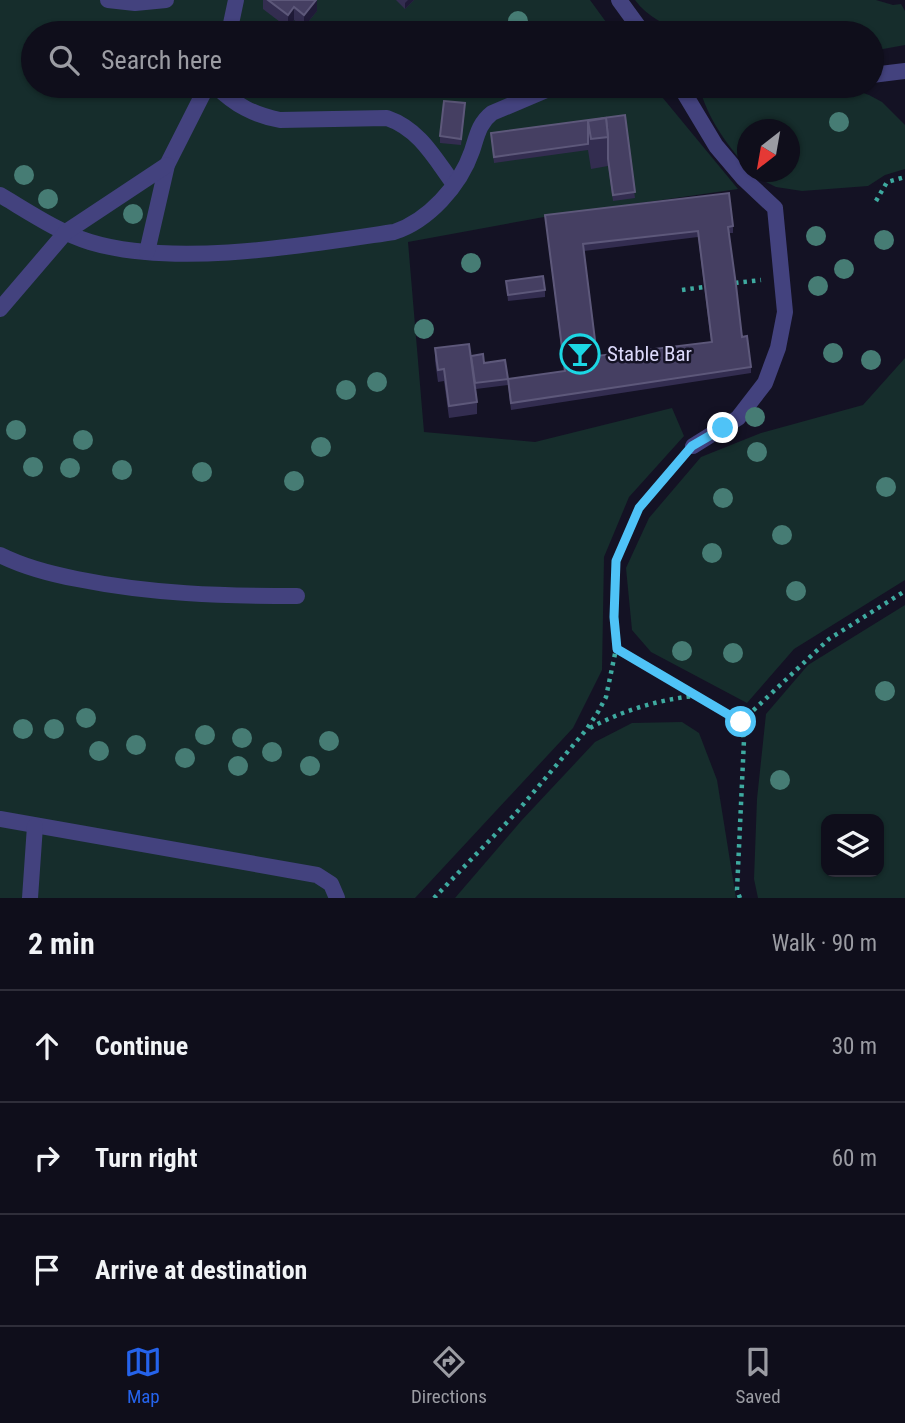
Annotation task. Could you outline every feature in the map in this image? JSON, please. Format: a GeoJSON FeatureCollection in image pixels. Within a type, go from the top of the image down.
{"type":"FeatureCollection","features":[{"type":"Feature","properties":{"kind":"lane"},"geometry":{"type":"LineString","coordinates":[[108,0],[135,3],[166,0]]}},
{"type":"Feature","properties":{"kind":"lane"},"geometry":{"type":"LineString","coordinates":[[232,21],[236,0]]}},
{"type":"Feature","properties":{"kind":"lane"},"geometry":{"type":"LineString","coordinates":[[619,0],[633,21]]}},
{"type":"Feature","properties":{"kind":"lane"},"geometry":{"type":"LineString","coordinates":[[884,74],[905,71]]}},
{"type":"Feature","properties":{"kind":"lane"},"geometry":{"type":"LineString","coordinates":[[147,252],[167,165],[201,98]]}},
{"type":"Feature","properties":{"kind":"lane"},"geometry":{"type":"LineString","coordinates":[[228,98],[247,110],[271,118],[387,118],[413,131],[453,183]]}},
{"type":"Feature","properties":{"kind":"lane"},"geometry":{"type":"LineString","coordinates":[[0,195],[66,232],[116,248],[147,252],[234,251],[394,232],[428,214],[453,183],[471,152],[483,120],[492,113],[528,98]]}},
{"type":"Feature","properties":{"kind":"lane"},"geometry":{"type":"LineString","coordinates":[[687,98],[716,146],[744,179],[775,208],[785,312],[778,348],[765,383],[738,418],[692,446]]}},
{"type":"Feature","properties":{"kind":"lane"},"geometry":{"type":"LineString","coordinates":[[0,309],[26,275],[66,232],[167,165]]}},
{"type":"Feature","properties":{"kind":"lane"},"geometry":{"type":"LineString","coordinates":[[0,555],[66,577],[138,590],[199,596],[297,596]]}},
{"type":"Feature","properties":{"kind":"lane"},"geometry":{"type":"LineString","coordinates":[[0,819],[317,875],[331,884],[337,898]]}},
{"type":"Feature","properties":{"kind":"lane"},"geometry":{"type":"LineString","coordinates":[[30,898],[35,826]]}},
{"type":"Feature","properties":{"kind":"path"},"geometry":{"type":"LineString","coordinates":[[876,201],[887,182],[905,177]]}},
{"type":"Feature","properties":{"kind":"path"},"geometry":{"type":"LineString","coordinates":[[682,289],[704,287]]}},
{"type":"Feature","properties":{"kind":"path"},"geometry":{"type":"LineString","coordinates":[[434,898],[516,813],[586,730],[606,697],[617,649],[614,617],[616,561],[639,508],[692,446]]}},
{"type":"Feature","properties":{"kind":"path"},"geometry":{"type":"LineString","coordinates":[[741,722],[829,639],[905,591]]}},
{"type":"Feature","properties":{"kind":"path"},"geometry":{"type":"LineString","coordinates":[[617,649],[741,722]]}},
{"type":"Feature","properties":{"kind":"path"},"geometry":{"type":"LineString","coordinates":[[586,730],[616,714],[669,699],[695,695]]}},
{"type":"Feature","properties":{"kind":"path"},"geometry":{"type":"LineString","coordinates":[[740,898],[737,890],[744,740],[741,722]]}},
{"type":"Feature","properties":{"kind":"green space"},"geometry":{"type":"Polygon","coordinates":[[[0,0],[590,0],[605,21],[21,21],[21,98],[663,98],[738,189],[544,217],[408,242],[424,432],[535,442],[672,408],[684,436],[629,497],[604,557],[602,670],[573,728],[415,898],[0,898],[0,0]]]}},
{"type":"Feature","properties":{"kind":"green space"},"geometry":{"type":"Polygon","coordinates":[[[635,0],[876,0],[893,5],[901,4],[905,11],[905,45],[884,49],[884,21],[660,21],[635,0]]]}},
{"type":"Feature","properties":{"kind":"green space"},"geometry":{"type":"Polygon","coordinates":[[[703,98],[875,98],[905,125],[905,169],[885,175],[868,186],[802,191],[776,187],[766,182],[800,182],[800,119],[737,119],[737,155],[718,130],[703,98]]]}},
{"type":"Feature","properties":{"kind":"green space"},"geometry":{"type":"Polygon","coordinates":[[[905,358],[905,580],[794,649],[747,703],[651,652],[632,630],[626,568],[649,518],[701,457],[761,433],[863,405],[905,358]]]}},
{"type":"Feature","properties":{"kind":"green space"},"geometry":{"type":"Polygon","coordinates":[[[905,605],[905,898],[758,898],[754,879],[757,799],[766,714],[808,665],[905,605]]]}},
{"type":"Feature","properties":{"kind":"green space"},"geometry":{"type":"Polygon","coordinates":[[[682,722],[699,733],[717,780],[736,898],[455,898],[522,820],[595,742],[632,723],[682,722]]]}},
{"type":"Feature","properties":{"kind":"building"},"geometry":{"type":"Polygon","coordinates":[[[268,0],[316,0],[304,15],[294,7],[288,15],[268,0]]]}},
{"type":"Feature","properties":{"kind":"building"},"geometry":{"type":"Polygon","coordinates":[[[444,101],[465,103],[461,139],[440,136],[444,101]]]}},
{"type":"Feature","properties":{"kind":"building"},"geometry":{"type":"Polygon","coordinates":[[[625,115],[635,192],[613,195],[606,118],[588,121],[588,144],[494,157],[491,133],[625,115]]]}},
{"type":"Feature","properties":{"kind":"building"},"geometry":{"type":"Polygon","coordinates":[[[606,118],[608,137],[591,139],[588,121],[606,118]]]}},
{"type":"Feature","properties":{"kind":"building"},"geometry":{"type":"Polygon","coordinates":[[[729,193],[733,226],[728,227],[742,337],[747,336],[751,367],[511,403],[508,379],[565,371],[545,215],[729,193]],[[698,231],[583,244],[597,356],[712,342],[698,231]]]}},
{"type":"Feature","properties":{"kind":"building"},"geometry":{"type":"Polygon","coordinates":[[[543,276],[545,290],[508,295],[506,281],[543,276]]]}},
{"type":"Feature","properties":{"kind":"building"},"geometry":{"type":"Polygon","coordinates":[[[469,344],[477,402],[449,406],[444,369],[438,370],[435,348],[469,344]]]}},
{"type":"Feature","properties":{"kind":"building"},"geometry":{"type":"Polygon","coordinates":[[[483,354],[484,363],[505,360],[508,379],[475,383],[471,356],[483,354]]]}},
{"type":"Feature","properties":{"kind":"place","name":"Stable Bar"},"geometry":{"type":"Point","coordinates":[580,354]}},
{"type":"Feature","properties":{"kind":"route"},"geometry":{"type":"LineString","coordinates":[[723,428],[692,446],[639,508],[616,561],[614,617],[617,649],[741,722]]}}]}
